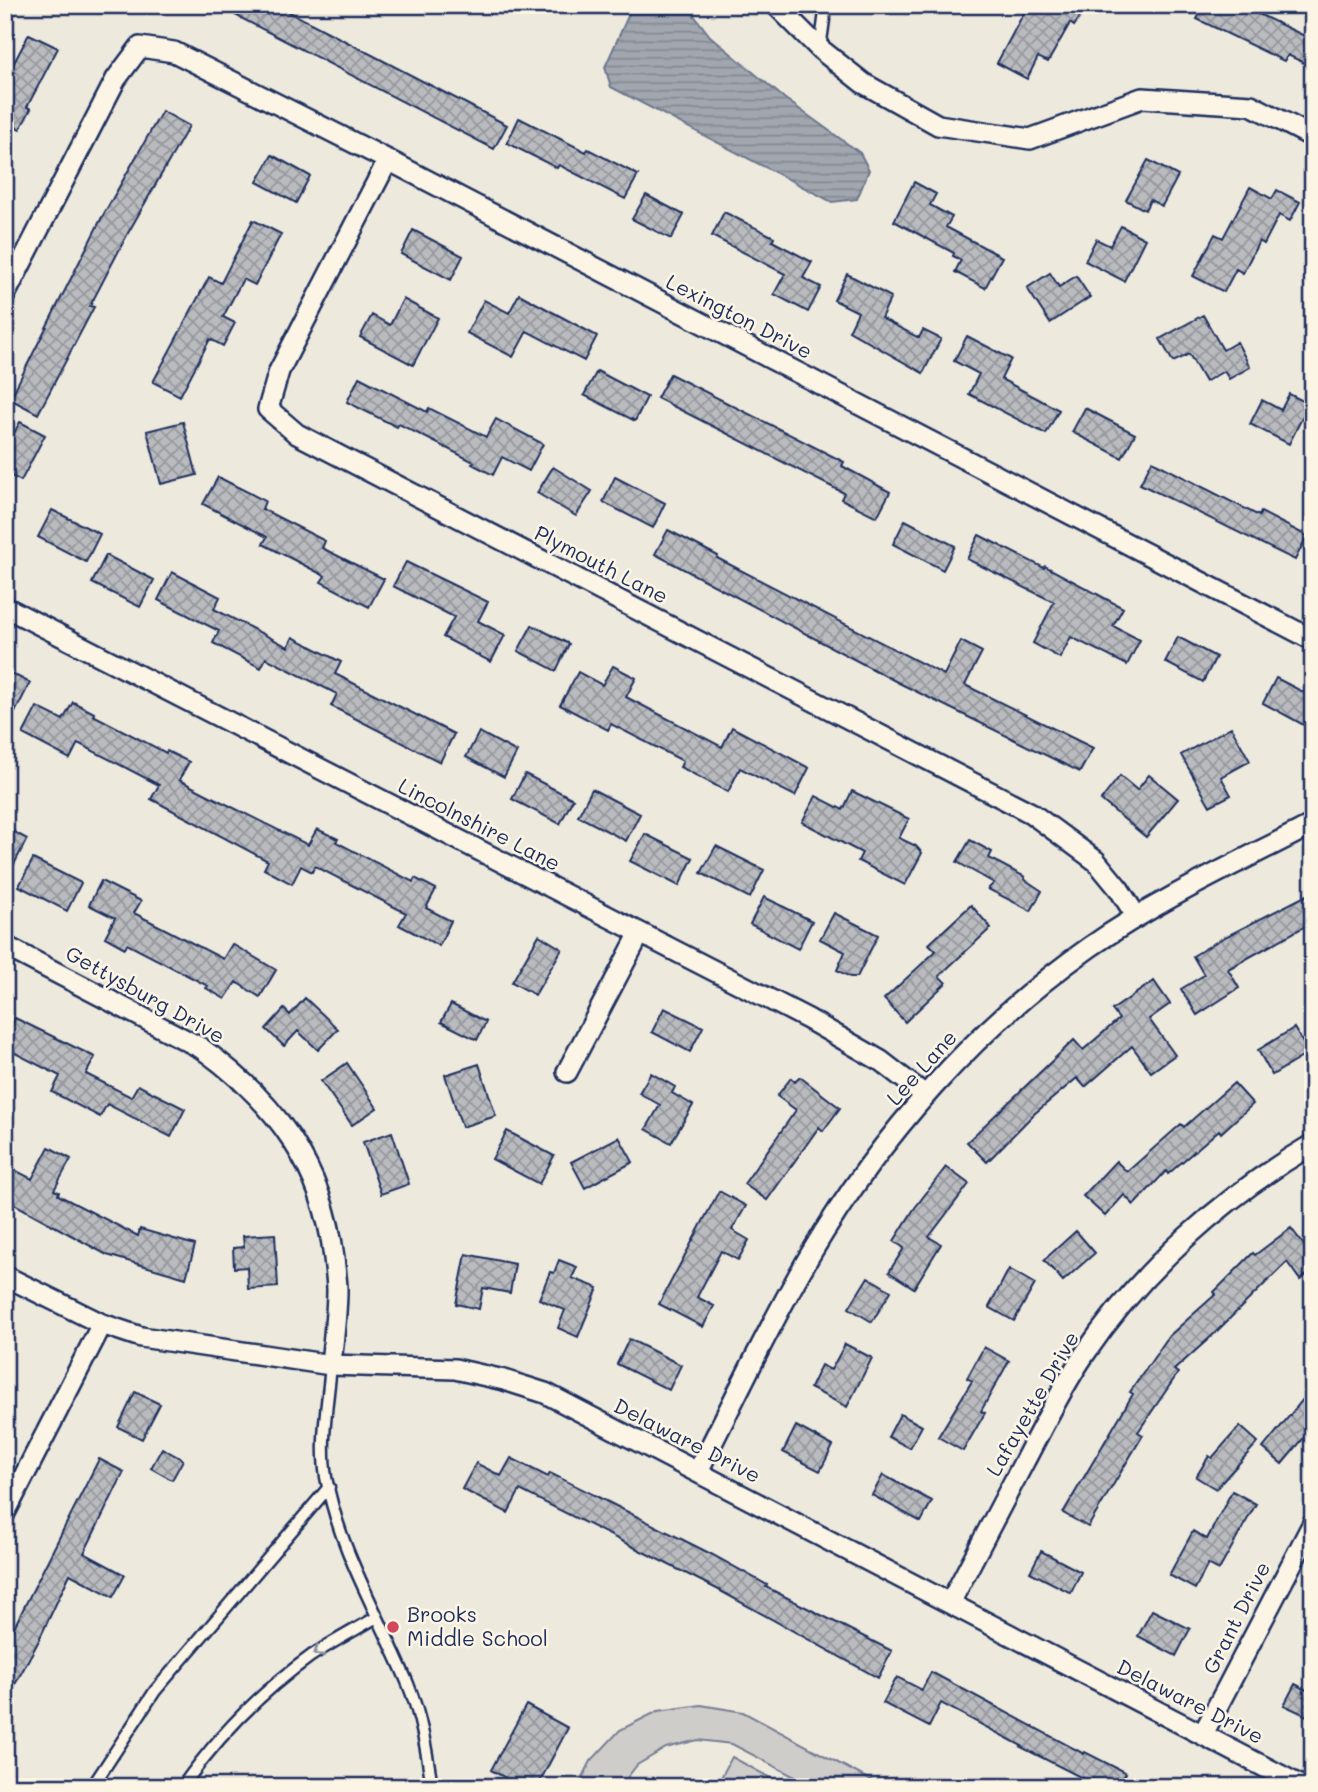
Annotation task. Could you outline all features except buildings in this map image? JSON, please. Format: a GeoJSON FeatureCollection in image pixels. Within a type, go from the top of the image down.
{"type":"FeatureCollection","features":[{"type":"Feature","properties":{"kind":"street"},"geometry":{"type":"LineString","coordinates":[[776,5],[820,49],[863,83],[938,125],[1030,139],[1142,98],[1251,105],[1313,137]]}},
{"type":"Feature","properties":{"kind":"street","name":"Lexington Drive"},"geometry":{"type":"LineString","coordinates":[[5,295],[116,79],[140,47],[174,52],[388,160],[1313,640]]}},
{"type":"Feature","properties":{"kind":"street","name":"Plymouth Lane"},"geometry":{"type":"LineString","coordinates":[[388,160],[279,371],[268,409],[297,433],[1031,813],[1096,861],[1119,889],[1136,916]]}},
{"type":"Feature","properties":{"kind":"street","name":"Lincolnshire Lane"},"geometry":{"type":"LineString","coordinates":[[5,607],[848,1041],[881,1060],[925,1096]]}},
{"type":"Feature","properties":{"kind":"street","name":"Lee Lane"},"geometry":{"type":"LineString","coordinates":[[698,1471],[811,1255],[862,1176],[925,1096],[1008,1011],[1090,947],[1136,916],[1313,824]]}},
{"type":"Feature","properties":{"kind":"street"},"geometry":{"type":"LineString","coordinates":[[567,1072],[640,933]]}},
{"type":"Feature","properties":{"kind":"street","name":"Gettysburg Drive"},"geometry":{"type":"LineString","coordinates":[[5,946],[201,1048],[229,1068],[279,1119],[312,1175],[327,1220],[337,1289],[331,1365]]}},
{"type":"Feature","properties":{"kind":"street","name":"Lafayette Drive"},"geometry":{"type":"LineString","coordinates":[[950,1603],[1056,1400],[1084,1354],[1119,1309],[1172,1250],[1242,1190],[1313,1144]]}},
{"type":"Feature","properties":{"kind":"street","name":"Delaware Drive"},"geometry":{"type":"LineString","coordinates":[[5,1276],[102,1324],[141,1337],[331,1365],[455,1369],[504,1380],[545,1394],[1303,1787]]}},
{"type":"Feature","properties":{"kind":"street"},"geometry":{"type":"LineString","coordinates":[[5,1513],[102,1324]]}},
{"type":"Feature","properties":{"kind":"street","name":"Grant Drive"},"geometry":{"type":"LineString","coordinates":[[1203,1734],[1313,1523]]}},
{"type":"Feature","properties":{"kind":"lane"},"geometry":{"type":"LineString","coordinates":[[820,49],[826,5]]}},
{"type":"Feature","properties":{"kind":"lane"},"geometry":{"type":"LineString","coordinates":[[331,1365],[326,1475],[345,1548],[409,1686],[427,1750],[432,1787]]}},
{"type":"Feature","properties":{"kind":"lane"},"geometry":{"type":"LineString","coordinates":[[92,1787],[155,1690],[329,1487]]}},
{"type":"Feature","properties":{"kind":"lane"},"geometry":{"type":"LineString","coordinates":[[182,1787],[208,1750],[260,1697],[312,1656],[377,1617]]}},
{"type":"Feature","properties":{"kind":"shaded area"},"geometry":{"type":"Polygon","coordinates":[[[633,5],[686,5],[710,36],[784,98],[860,153],[869,170],[857,199],[832,202],[611,87],[605,67],[633,5]]]}},
{"type":"Feature","properties":{"kind":"shaded area"},"geometry":{"type":"Polygon","coordinates":[[[701,1705],[743,1712],[883,1787],[814,1787],[732,1744],[698,1740],[666,1748],[637,1765],[620,1787],[578,1787],[591,1761],[620,1730],[658,1711],[701,1705]]]}},
{"type":"Feature","properties":{"kind":"shaded area"},"geometry":{"type":"Polygon","coordinates":[[[732,1757],[787,1787],[716,1787],[732,1757]]]}},
{"type":"Feature","properties":{"kind":"place","name":"Brooks Middle School"},"geometry":{"type":"Point","coordinates":[393,1627]}}]}
